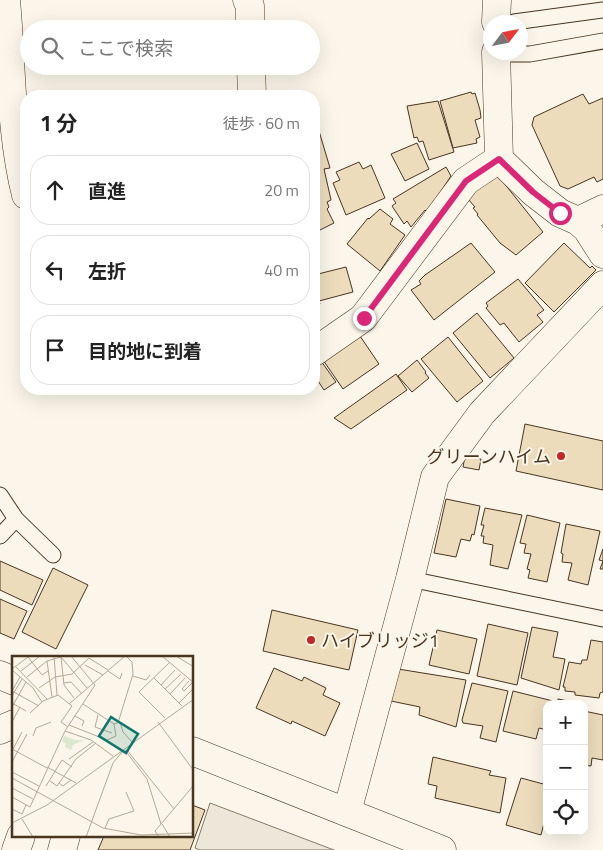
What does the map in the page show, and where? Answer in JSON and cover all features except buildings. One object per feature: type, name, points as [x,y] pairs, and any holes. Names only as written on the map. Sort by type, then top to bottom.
[{"type":"street","points":[[6,0],[15,131],[20,169]]},
{"type":"street","points":[[247,0],[250,6],[250,20]]},
{"type":"street","points":[[496,15],[497,0]]},
{"type":"street","points":[[496,60],[499,159],[533,192],[560,213],[578,221],[587,229],[603,254]]},
{"type":"street","points":[[251,75],[252,90]]},
{"type":"street","points":[[320,348],[364,318],[466,181],[499,159]]},
{"type":"street","points":[[578,221],[603,209]]},
{"type":"street","points":[[347,812],[410,579],[435,477],[482,413],[603,284]]},
{"type":"street","points":[[0,675],[12,679]]},
{"type":"street","points":[[0,730],[12,725]]},
{"type":"street","points":[[194,752],[442,850]]},
{"type":"street","points":[[16,850],[20,838]]},
{"type":"lane","points":[[528,20],[603,10]]},
{"type":"lane","points":[[528,54],[603,41]]},
{"type":"lane","points":[[0,496],[16,519],[53,555]]},
{"type":"lane","points":[[0,536],[16,519]]},
{"type":"lane","points":[[410,579],[603,619]]},
{"type":"shaded area","points":[[210,803],[334,850],[200,850],[195,848]]},
{"type":"place","name":"グリーンハイム","points":[[561,456]]},
{"type":"place","name":"ハイブリッジ1","points":[[311,640]]},
{"type":"route","points":[[364,318],[466,181],[484,167],[499,159],[533,192],[560,213]]}]
